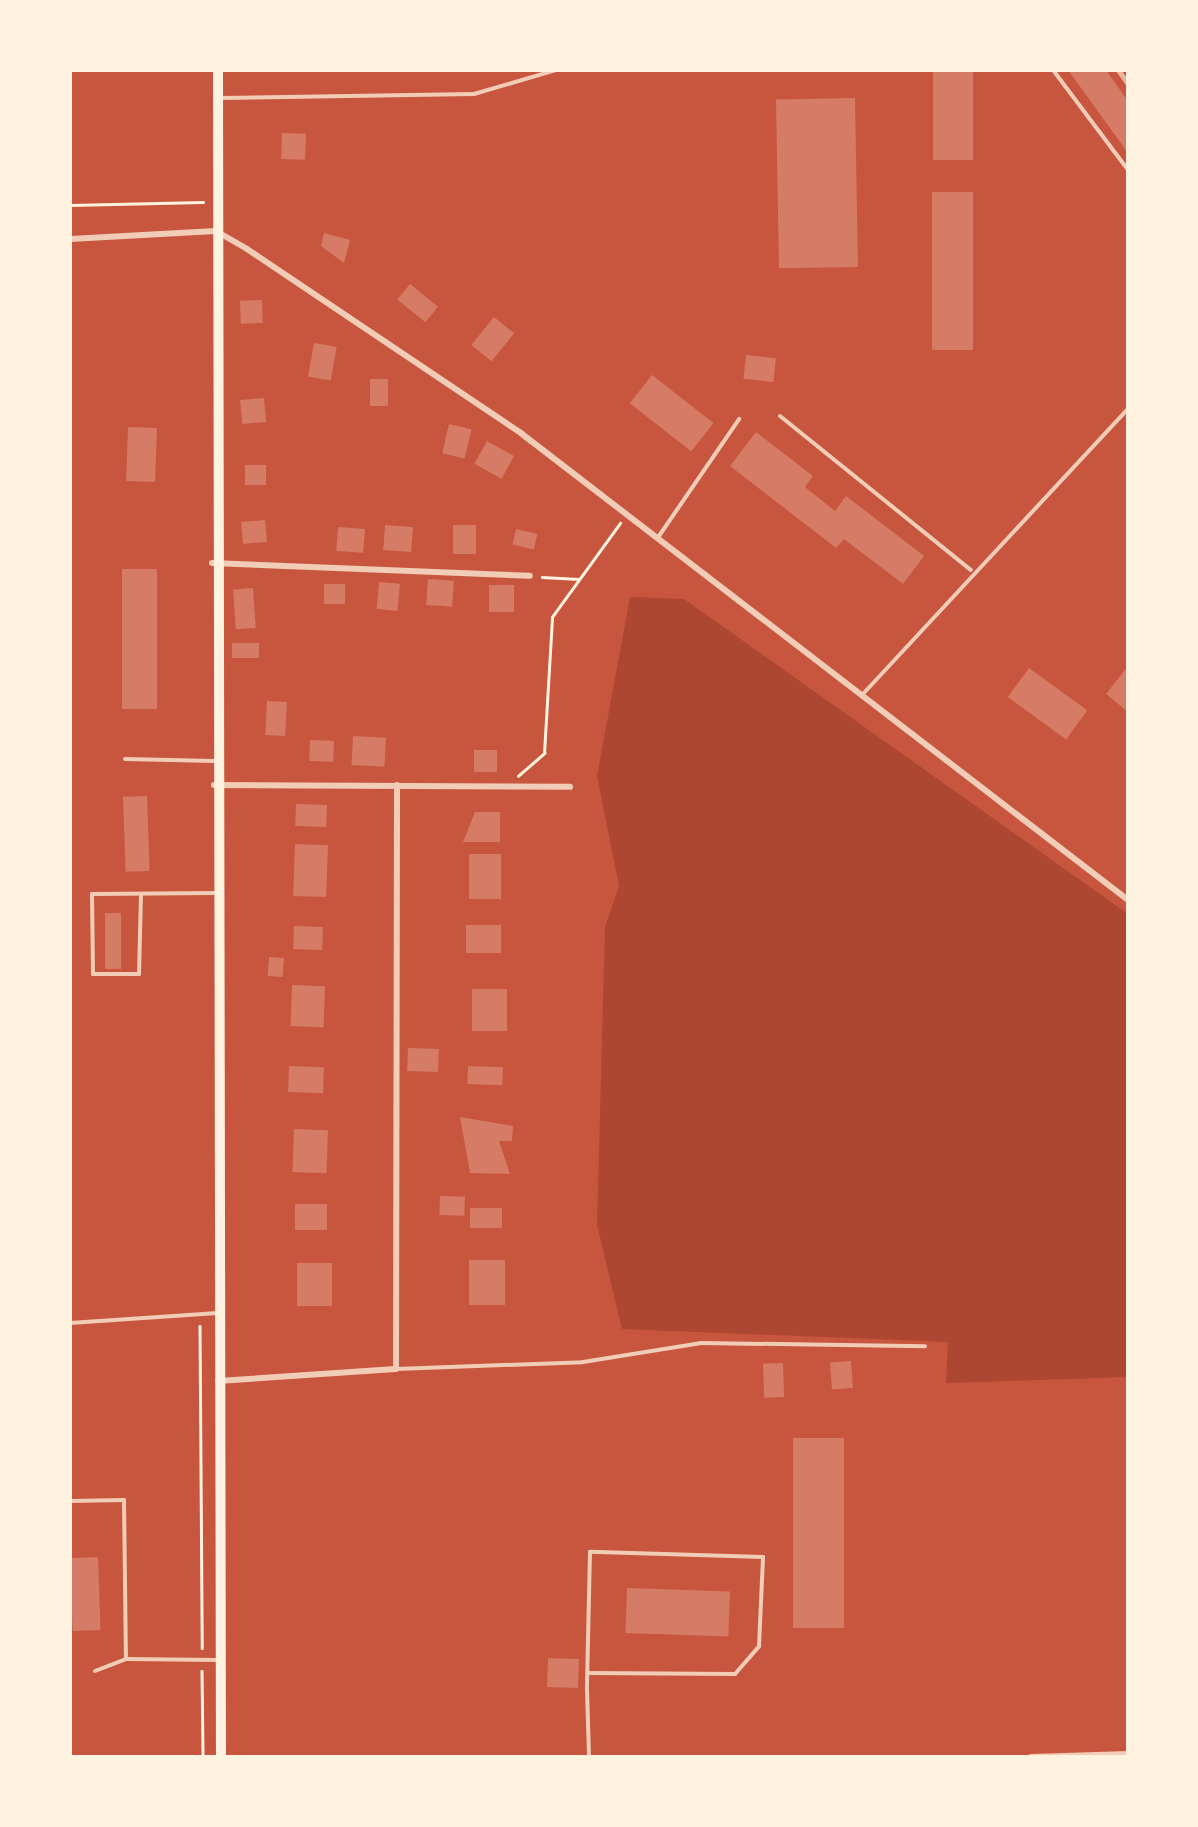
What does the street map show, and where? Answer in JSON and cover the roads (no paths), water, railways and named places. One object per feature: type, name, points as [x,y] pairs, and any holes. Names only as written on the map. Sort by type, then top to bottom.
[{"type":"main road","points":[[218,70],[212,563],[222,1757]]},
{"type":"street","points":[[70,239],[216,231],[402,347],[659,536],[1128,900]]},
{"type":"street","points":[[212,563],[530,576]]},
{"type":"street","points":[[218,1380],[396,1369],[397,785]]},
{"type":"street","points":[[214,786],[570,787]]},
{"type":"street","points":[[1031,1757],[1128,1754]]},
{"type":"lane","points":[[218,98],[474,94],[556,70]]},
{"type":"lane","points":[[1052,70],[1128,170]]},
{"type":"lane","points":[[862,695],[972,570],[1128,409]]},
{"type":"lane","points":[[780,416],[972,570]]},
{"type":"lane","points":[[659,536],[739,419]]},
{"type":"lane","points":[[125,759],[214,761]]},
{"type":"lane","points":[[142,894],[139,974],[93,974],[92,894],[215,892]]},
{"type":"lane","points":[[70,1322],[218,1313]]},
{"type":"lane","points":[[396,1369],[583,1362],[701,1343],[925,1346]]},
{"type":"lane","points":[[70,1501],[124,1500],[126,1659]]},
{"type":"lane","points":[[588,1673],[735,1674],[760,1646],[763,1557],[590,1552],[588,1673],[588,1757]]},
{"type":"lane","points":[[94,1672],[126,1659],[222,1660]]},
{"type":"railway","points":[[1118,70],[1128,84]]}]
